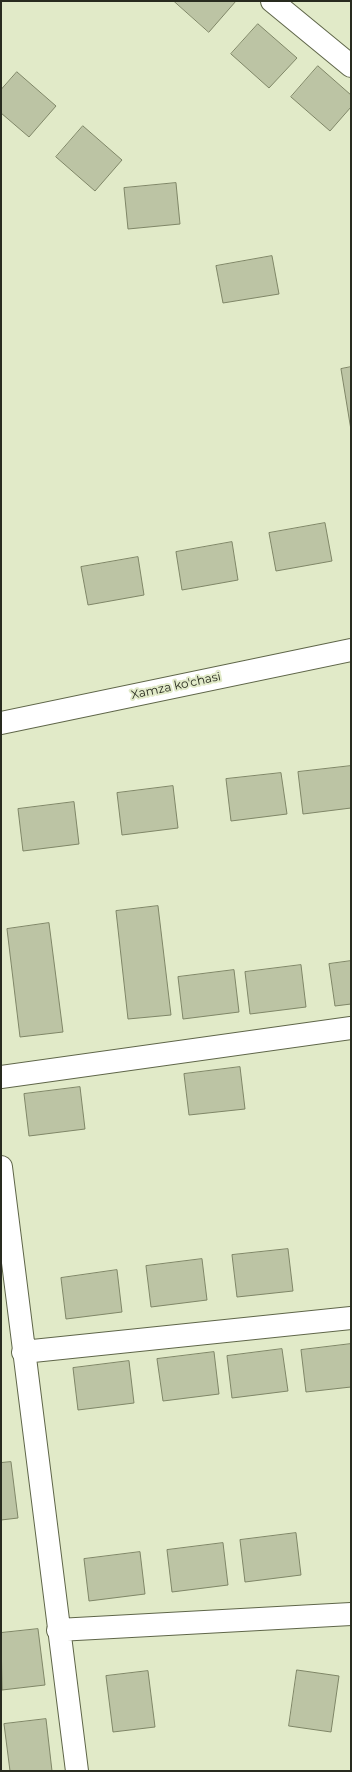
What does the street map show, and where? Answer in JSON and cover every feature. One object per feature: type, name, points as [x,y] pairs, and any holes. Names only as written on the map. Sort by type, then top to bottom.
[{"type":"street","points":[[272,1],[351,66]]},
{"type":"street","name":"Xamza ko'chasi","points":[[1,723],[351,650]]},
{"type":"street","points":[[1,1077],[351,1028]]},
{"type":"street","points":[[1,1167],[23,1352],[77,1771]]},
{"type":"street","points":[[23,1352],[351,1318]]},
{"type":"street","points":[[58,1630],[351,1614]]},
{"type":"building","points":[[174,1],[236,1],[209,32]]},
{"type":"building","points":[[258,24],[297,58],[269,88],[231,54]]},
{"type":"building","points":[[318,66],[351,95],[351,107],[330,131],[291,97]]},
{"type":"building","points":[[17,72],[56,106],[29,137],[1,113],[1,90]]},
{"type":"building","points":[[83,126],[122,160],[95,191],[56,157]]},
{"type":"building","points":[[176,183],[180,224],[128,229],[124,188]]},
{"type":"building","points":[[272,256],[279,294],[223,303],[216,266]]},
{"type":"building","points":[[351,367],[351,430],[341,369]]},
{"type":"building","points":[[325,523],[332,561],[276,571],[269,533]]},
{"type":"building","points":[[232,542],[238,580],[182,590],[176,552]]},
{"type":"building","points":[[138,557],[144,595],[88,605],[81,567]]},
{"type":"building","points":[[351,766],[351,808],[303,814],[298,772]]},
{"type":"building","points":[[281,773],[287,814],[231,821],[226,779]]},
{"type":"building","points":[[173,786],[178,828],[122,835],[117,793]]},
{"type":"building","points":[[74,802],[79,844],[23,851],[18,809]]},
{"type":"building","points":[[158,906],[171,1015],[128,1019],[116,911]]},
{"type":"building","points":[[49,923],[63,1032],[20,1037],[7,929]]},
{"type":"building","points":[[351,961],[351,1004],[335,1006],[329,964]]},
{"type":"building","points":[[301,965],[306,1007],[250,1014],[245,972]]},
{"type":"building","points":[[234,970],[239,1012],[183,1019],[178,977]]},
{"type":"building","points":[[240,1067],[245,1109],[189,1115],[184,1074]]},
{"type":"building","points":[[80,1087],[85,1129],[29,1136],[24,1094]]},
{"type":"building","points":[[288,1249],[293,1291],[237,1297],[232,1255]]},
{"type":"building","points":[[202,1259],[207,1300],[151,1307],[146,1266]]},
{"type":"building","points":[[117,1270],[122,1312],[66,1319],[61,1278]]},
{"type":"building","points":[[351,1344],[351,1387],[306,1392],[301,1350]]},
{"type":"building","points":[[282,1349],[288,1391],[232,1398],[227,1356]]},
{"type":"building","points":[[214,1352],[219,1394],[163,1401],[157,1359]]},
{"type":"building","points":[[129,1361],[134,1403],[78,1410],[73,1368]]},
{"type":"building","points":[[11,1462],[18,1518],[1,1520],[1,1463]]},
{"type":"building","points":[[296,1533],[301,1575],[245,1582],[240,1540]]},
{"type":"building","points":[[223,1543],[228,1585],[172,1592],[167,1550]]},
{"type":"building","points":[[140,1552],[145,1594],[89,1601],[84,1559]]},
{"type":"building","points":[[38,1629],[45,1685],[2,1690],[1,1633]]},
{"type":"building","points":[[297,1670],[339,1676],[331,1732],[289,1726]]},
{"type":"building","points":[[148,1671],[155,1727],[113,1732],[106,1676]]},
{"type":"building","points":[[46,1719],[52,1771],[10,1771],[4,1724]]}]
